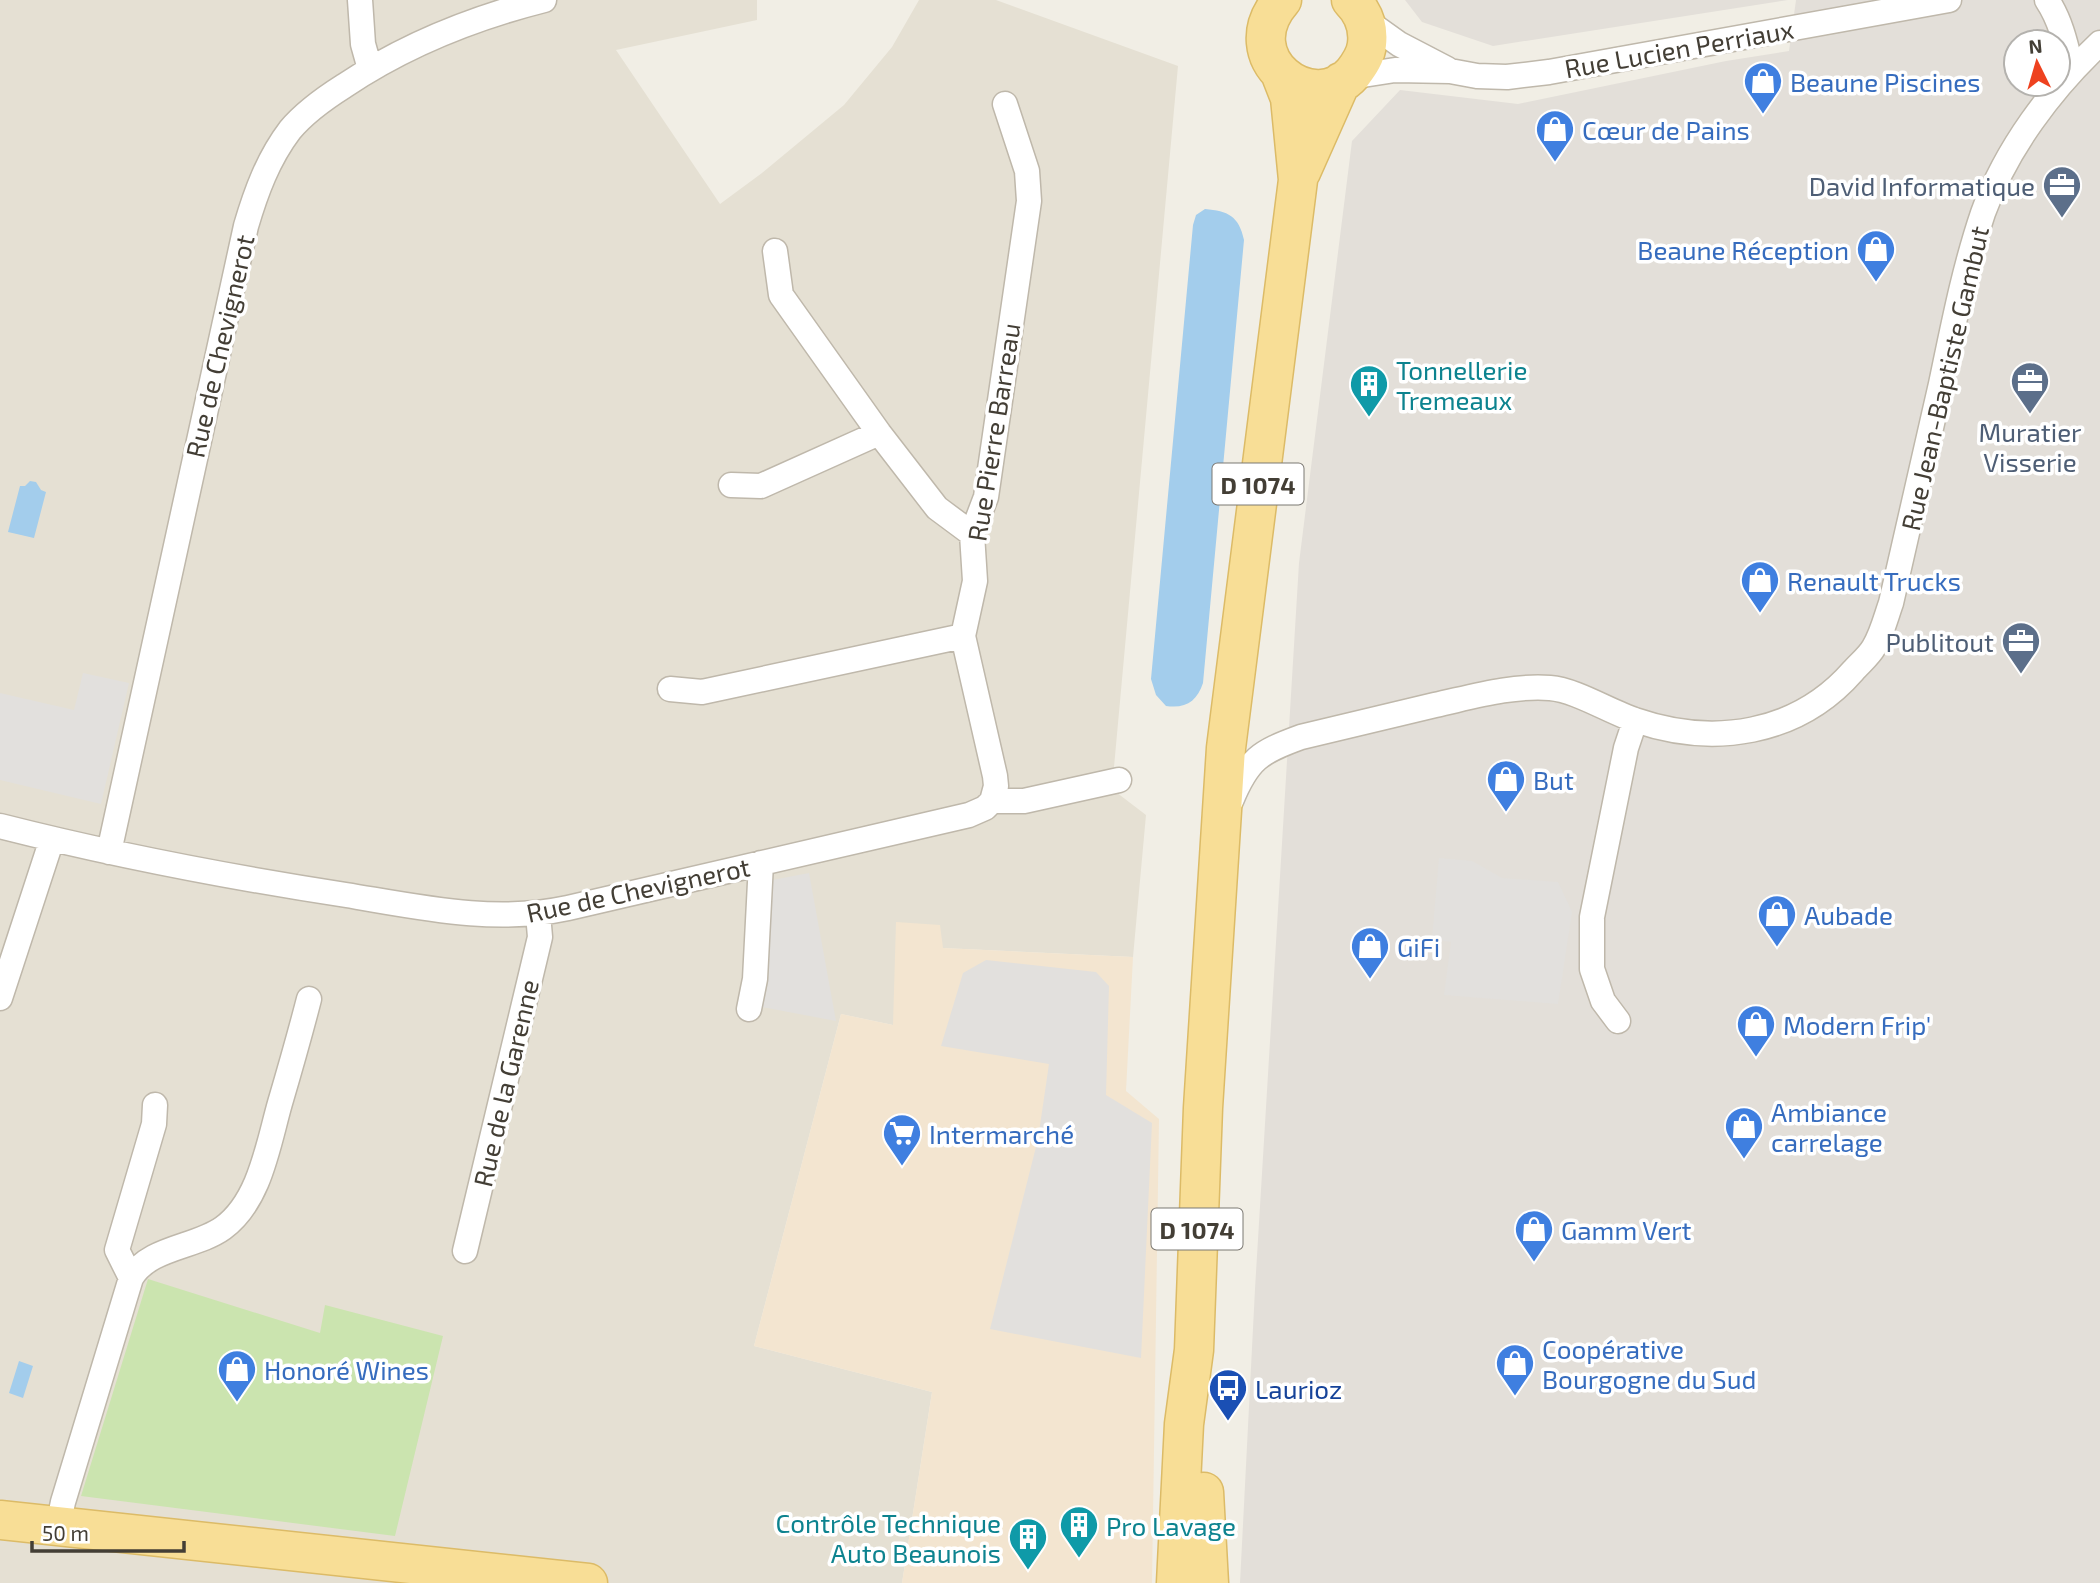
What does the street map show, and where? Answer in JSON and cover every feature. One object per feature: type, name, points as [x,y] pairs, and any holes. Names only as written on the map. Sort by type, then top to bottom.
[{"type":"main road","points":[[1282,0],[1268,22],[1265,35],[1267,50],[1281,75],[1294,84],[1310,88],[1326,88],[1346,79],[1360,64],[1366,50],[1368,34],[1358,10]]},
{"type":"main road","name":"D 1074","points":[[1176,1583],[1184,1424],[1194,1350],[1202,1122],[1220,830],[1237,651],[1298,180],[1292,110],[1281,75]]},
{"type":"main road","name":"D 1074","points":[[1298,180],[1331,100],[1346,79]]},
{"type":"main road","name":"D 1074","points":[[1194,1350],[1201,1423],[1209,1583]]},
{"type":"main road","points":[[0,1520],[588,1583]]},
{"type":"street","points":[[360,0],[363,44],[370,69]]},
{"type":"street","name":"Rue de Chevignerot","points":[[109,852],[246,226],[267,166],[291,129],[314,107],[370,69],[472,21],[544,0]]},
{"type":"street","name":"Rue Lucien Perriaux","points":[[1346,79],[1395,70],[1450,71],[1477,76],[1507,77],[1549,72],[1949,0]]},
{"type":"street","points":[[2047,0],[2061,28]]},
{"type":"street","name":"Rue Lucien Perriaux","points":[[1358,10],[1399,44],[1450,71]]},
{"type":"street","name":"Rue Jean-Baptiste Gambut","points":[[2072,70],[2100,43]]},
{"type":"street","name":"Rue Jean-Baptiste Gambut","points":[[1220,830],[1238,782],[1252,763],[1276,746],[1301,737],[1514,689],[1552,688],[1636,721],[1674,730],[1716,735],[1750,731],[1780,723],[1828,697],[1874,647],[1891,603],[1965,277],[1984,212],[2003,169],[2028,128],[2051,98]]},
{"type":"street","name":"Rue Pierre Barreau","points":[[992,801],[995,794],[995,776],[963,636],[975,581],[972,534],[986,497],[1029,201],[1027,171],[1004,104]]},
{"type":"street","points":[[775,251],[781,295],[879,433],[937,508],[972,534]]},
{"type":"street","points":[[731,485],[761,486],[879,433]]},
{"type":"street","points":[[670,689],[702,692],[963,636]]},
{"type":"street","points":[[1618,1021],[1603,1001],[1592,969],[1591,917],[1626,748],[1636,721]]},
{"type":"street","name":"Rue de Chevignerot","points":[[0,826],[109,852],[311,890],[494,915],[538,914],[969,815],[985,808],[992,801],[1024,801],[1119,780]]},
{"type":"street","points":[[0,998],[52,839]]},
{"type":"street","points":[[749,1009],[755,979],[761,863]]},
{"type":"street","name":"Rue de la Garenne","points":[[465,1251],[540,937],[538,914]]},
{"type":"street","points":[[58,1526],[131,1278],[136,1270],[150,1259],[205,1239],[224,1228],[247,1202],[262,1164],[309,999]]},
{"type":"street","points":[[131,1278],[117,1250],[154,1124],[155,1105]]},
{"type":"shaded area","points":[[0,0],[757,0],[757,20],[616,50],[720,204],[844,105],[892,47],[919,0],[996,0],[1178,66],[1112,789],[1146,815],[1133,957],[942,948],[893,1025],[841,1014],[754,1346],[932,1392],[902,1583],[0,1583]]},
{"type":"shaded area","points":[[1405,0],[1788,0],[1493,46],[1422,22]]},
{"type":"shaded area","points":[[1796,0],[2100,0],[2100,1583],[1240,1583],[1299,563],[1352,141],[1400,90],[1518,104],[1726,61],[1789,51]]},
{"type":"shaded area","points":[[83,673],[129,683],[101,804],[0,780],[0,693],[74,710]]},
{"type":"shaded area","points":[[1439,858],[1472,861],[1502,878],[1558,882],[1572,912],[1558,1004],[1444,995],[1451,942],[1432,939]]},
{"type":"shaded area","points":[[809,873],[836,1021],[762,1007],[767,881]]},
{"type":"shaded area","points":[[896,922],[940,925],[943,948],[1133,957],[1126,1091],[1159,1119],[1152,1583],[902,1583],[932,1392],[754,1346],[841,1014],[893,1025]]},
{"type":"shaded area","points":[[986,960],[1096,972],[1109,986],[1106,1095],[1152,1123],[1141,1358],[990,1329],[1038,1139],[1049,1064],[941,1046],[963,973]]},
{"type":"green space","points":[[148,1279],[320,1333],[325,1305],[443,1336],[395,1536],[81,1496]]},
{"type":"water","points":[[1205,209],[1231,216],[1239,225],[1244,240],[1203,683],[1194,699],[1185,705],[1173,707],[1166,706],[1156,695],[1151,679],[1193,225],[1196,215]]},
{"type":"water","points":[[30,481],[36,482],[41,490],[46,492],[34,538],[8,532],[20,486],[25,486]]},
{"type":"water","points":[[19,1361],[33,1366],[23,1398],[9,1393]]},
{"type":"place","name":"Beaune Piscines","points":[[1763,115]]},
{"type":"place","name":"Cœur de Pains","points":[[1555,163]]},
{"type":"place","name":"David Informatique","points":[[2062,219]]},
{"type":"place","name":"Beaune Réception","points":[[1876,283]]},
{"type":"place","name":"Muratier Visserie","points":[[2030,415]]},
{"type":"place","name":"Tonnellerie Tremeaux","points":[[1369,418]]},
{"type":"place","name":"Renault Trucks","points":[[1760,614]]},
{"type":"place","name":"Publitout","points":[[2021,675]]},
{"type":"place","name":"But","points":[[1506,813]]},
{"type":"place","name":"Aubade","points":[[1777,948]]},
{"type":"place","name":"GiFi","points":[[1370,980]]},
{"type":"place","name":"Modern Frip'","points":[[1756,1058]]},
{"type":"place","name":"Ambiance carrelage","points":[[1744,1160]]},
{"type":"place","name":"Intermarché","points":[[902,1167]]},
{"type":"place","name":"Gamm Vert","points":[[1534,1263]]},
{"type":"place","name":"Coopérative Bourgogne du Sud","points":[[1515,1397]]},
{"type":"place","name":"Honoré Wines","points":[[237,1403]]},
{"type":"place","name":"Laurioz","points":[[1228,1422]]},
{"type":"place","name":"Pro Lavage","points":[[1079,1559]]},
{"type":"place","name":"Contrôle Technique Auto Beaunois","points":[[1028,1571]]}]
